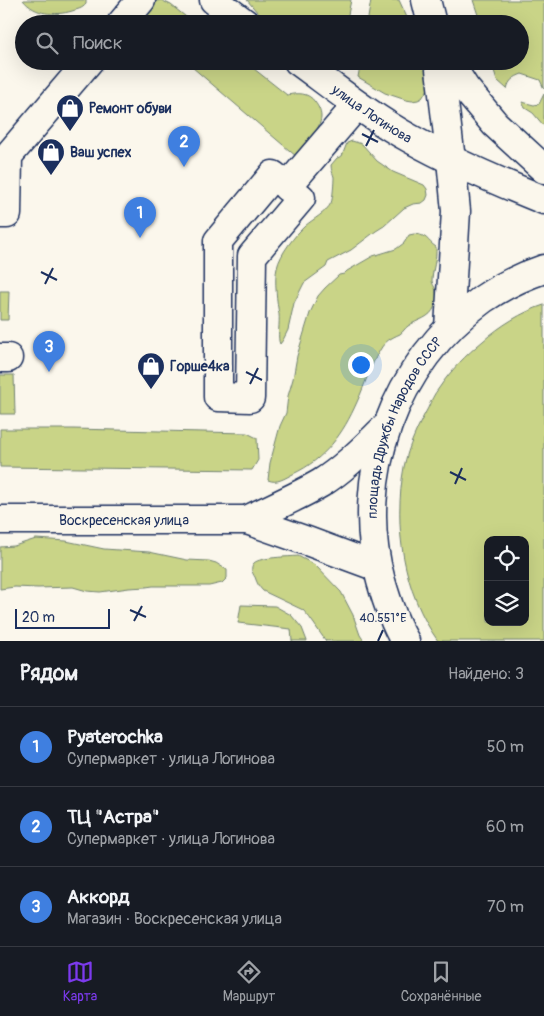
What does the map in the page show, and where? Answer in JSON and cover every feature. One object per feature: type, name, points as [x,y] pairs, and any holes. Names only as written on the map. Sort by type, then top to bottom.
[{"type":"main road","points":[[129,15],[142,0]]},
{"type":"main road","points":[[214,0],[234,15]]},
{"type":"main road","points":[[426,0],[430,15]]},
{"type":"main road","points":[[0,214],[7,214],[8,156],[81,70]]},
{"type":"main road","name":"улица Логинова","points":[[310,70],[357,105],[410,138],[451,160],[544,200]]},
{"type":"main road","points":[[440,70],[456,211],[449,328]]},
{"type":"main road","points":[[454,70],[465,88],[495,124],[544,169]]},
{"type":"main road","points":[[287,187],[357,105]]},
{"type":"main road","points":[[273,175],[287,187],[301,198],[252,256],[250,398],[218,397],[218,241],[273,175]]},
{"type":"main road","name":"площадь Дружбы Народов СССР","points":[[406,641],[387,602],[377,568],[373,539],[372,501],[374,482],[379,453],[387,426],[402,390],[424,357],[449,328],[483,299],[522,277],[544,269]]},
{"type":"main road","name":"Воскресенская улица","points":[[247,520],[320,483],[356,456],[387,426]]},
{"type":"main road","name":"Воскресенская улица","points":[[0,520],[247,520],[377,568]]},
{"type":"green space","points":[[23,0],[86,0],[86,4],[72,11],[52,14],[33,9]]},
{"type":"green space","points":[[161,0],[184,15],[142,15],[154,3]]},
{"type":"green space","points":[[247,0],[351,0],[348,15],[261,15]]},
{"type":"green space","points":[[371,0],[399,0],[406,15],[368,15]]},
{"type":"green space","points":[[473,0],[544,0],[544,89],[540,80],[522,74],[512,79],[507,89],[497,80],[494,70],[529,70],[529,15],[478,15]]},
{"type":"green space","points":[[196,70],[255,70],[287,95],[302,94],[309,96],[317,105],[321,117],[312,138],[297,157]]},
{"type":"green space","points":[[359,70],[426,70],[428,89],[422,98],[418,100],[406,100],[385,93],[358,77]]},
{"type":"green space","points":[[544,94],[544,126],[533,113],[525,108],[522,102],[534,105],[539,104]]},
{"type":"green space","points":[[352,141],[362,144],[377,161],[393,172],[424,185],[428,195],[422,203],[404,208],[384,226],[351,250],[328,262],[326,267],[304,283],[294,303],[288,330],[280,344],[276,284],[276,273],[279,263],[288,245],[297,234],[326,210],[331,203],[334,177],[331,165],[337,158],[342,156],[347,143]]},
{"type":"green space","points":[[414,234],[425,237],[436,247],[432,281],[436,290],[436,299],[433,310],[427,316],[388,340],[382,347],[373,362],[346,425],[324,453],[315,461],[284,479],[278,481],[268,480],[270,463],[280,426],[286,413],[297,356],[310,313],[318,296],[339,275],[344,274],[373,256],[396,249],[404,243],[409,235]]},
{"type":"green space","points":[[0,291],[9,291],[8,320],[0,320]]},
{"type":"green space","points":[[544,305],[544,641],[438,641],[416,601],[404,558],[400,512],[401,489],[406,459],[414,437],[433,398],[444,381],[471,352],[497,330],[520,316]]},
{"type":"green space","points":[[0,375],[14,375],[15,414],[0,414]]},
{"type":"green space","points":[[0,429],[247,433],[257,438],[258,460],[252,470],[0,467]]},
{"type":"green space","points":[[36,539],[66,541],[104,549],[149,552],[187,560],[209,561],[227,570],[227,578],[222,583],[209,586],[153,586],[100,592],[73,587],[15,587],[0,589],[0,547],[14,546]]},
{"type":"green space","points":[[298,556],[315,565],[341,592],[364,641],[326,641],[303,610],[260,588],[252,572],[254,563],[268,558]]},
{"type":"green space","points":[[241,605],[275,606],[291,615],[302,628],[307,641],[292,641],[291,629],[238,623]]},
{"type":"place","name":"Ремонт обуви","points":[[70,132]]},
{"type":"place","name":"ТЦ \"Астра\"","points":[[184,167]]},
{"type":"place","name":"Ваш успех","points":[[51,176]]},
{"type":"place","name":"Pyaterochka","points":[[140,238]]},
{"type":"place","name":"Аккорд","points":[[49,372]]},
{"type":"place","name":"Горше4ка","points":[[151,390]]}]
